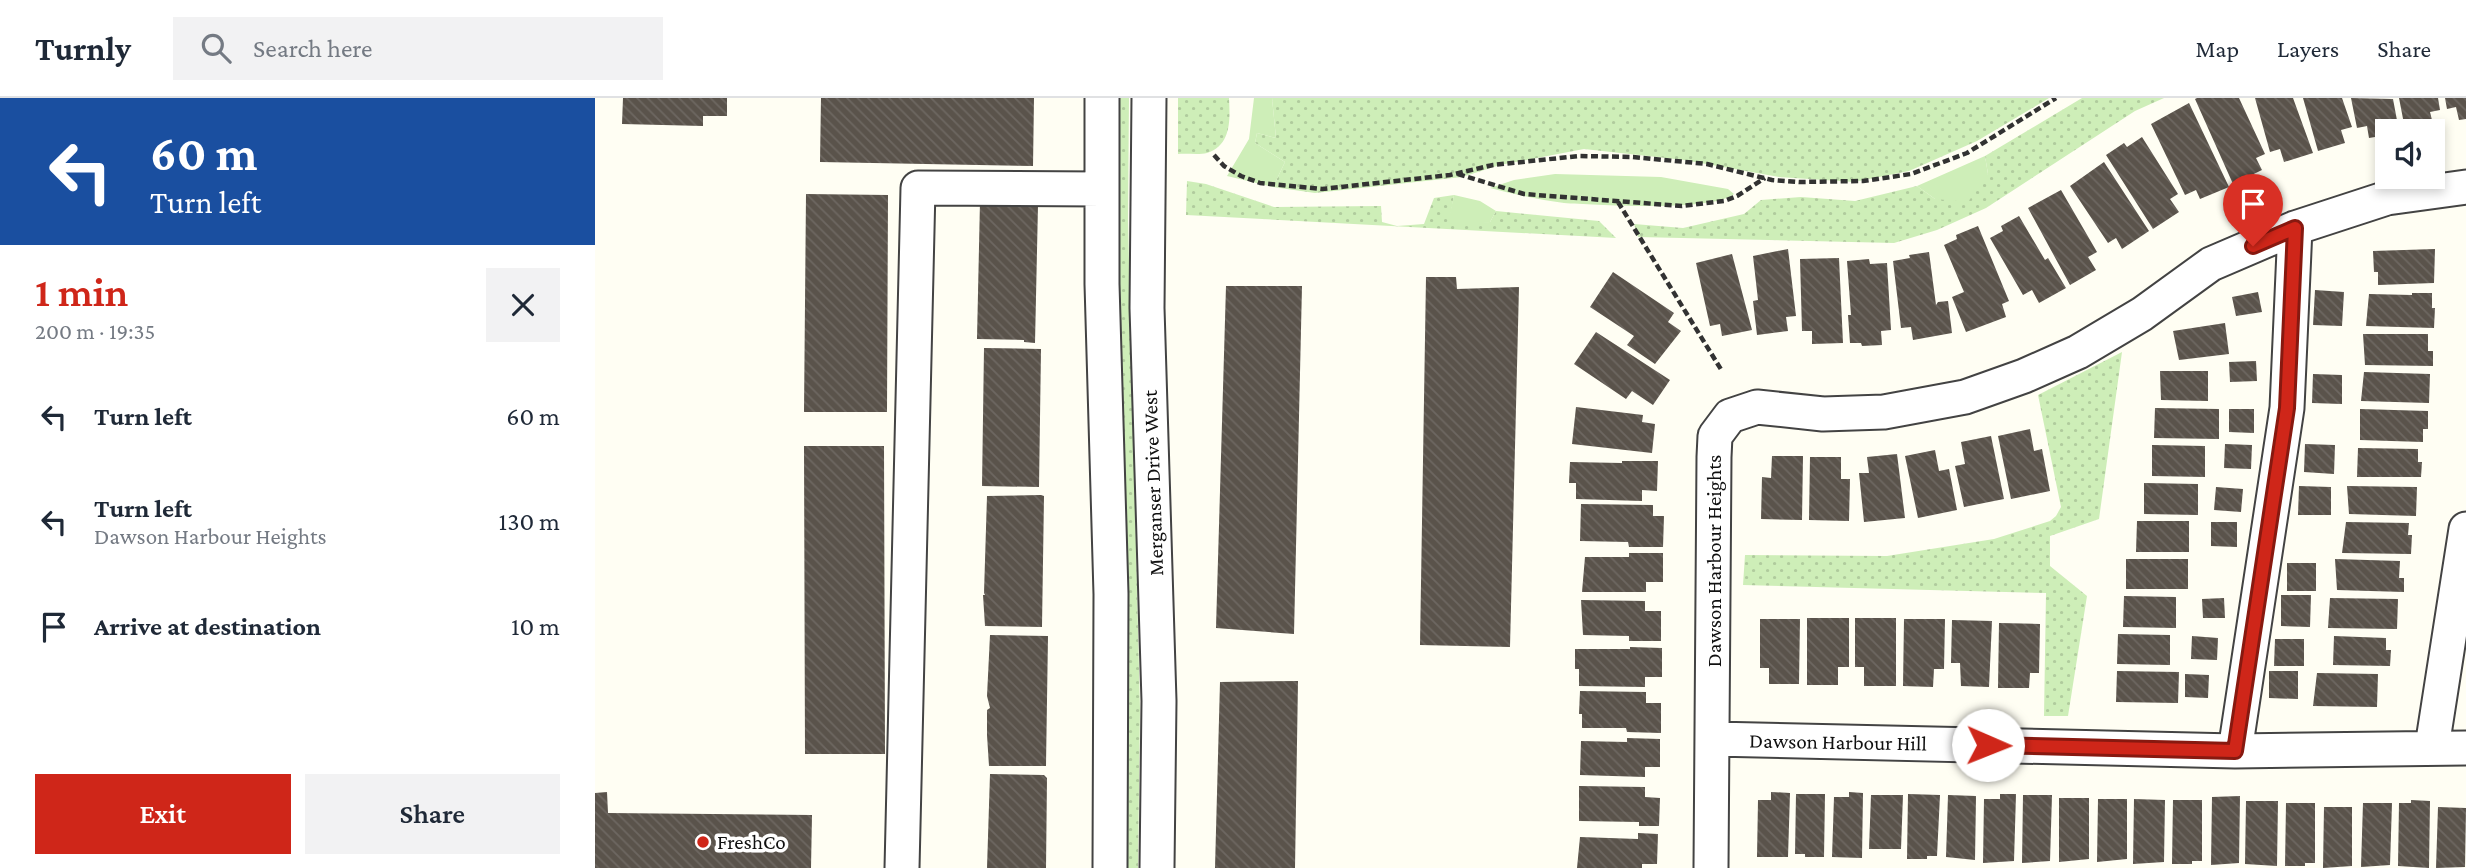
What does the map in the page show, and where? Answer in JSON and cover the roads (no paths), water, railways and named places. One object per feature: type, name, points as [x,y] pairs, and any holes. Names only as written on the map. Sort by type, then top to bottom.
[{"type":"street","points":[[1102,98],[1111,607],[1110,868]]},
{"type":"street","name":"Merganser Drive West","points":[[1149,98],[1147,308],[1159,701],[1157,868]]},
{"type":"street","name":"Dawson Harbour Heights","points":[[1711,868],[1714,457],[1715,436],[1730,416],[1757,407],[1823,414],[1884,412],[1965,397],[2024,376],[2078,352],[2141,314],[2211,264],[2295,228],[2387,198],[2466,187]]},
{"type":"street","points":[[902,868],[918,188],[1102,189]]},
{"type":"street","points":[[2235,751],[2287,408],[2295,228]]},
{"type":"street","points":[[2432,747],[2466,528]]},
{"type":"street","name":"Dawson Harbour Hill","points":[[1713,739],[2235,751],[2466,747]]},
{"type":"place","name":"FreshCo","points":[[703,842]]}]
